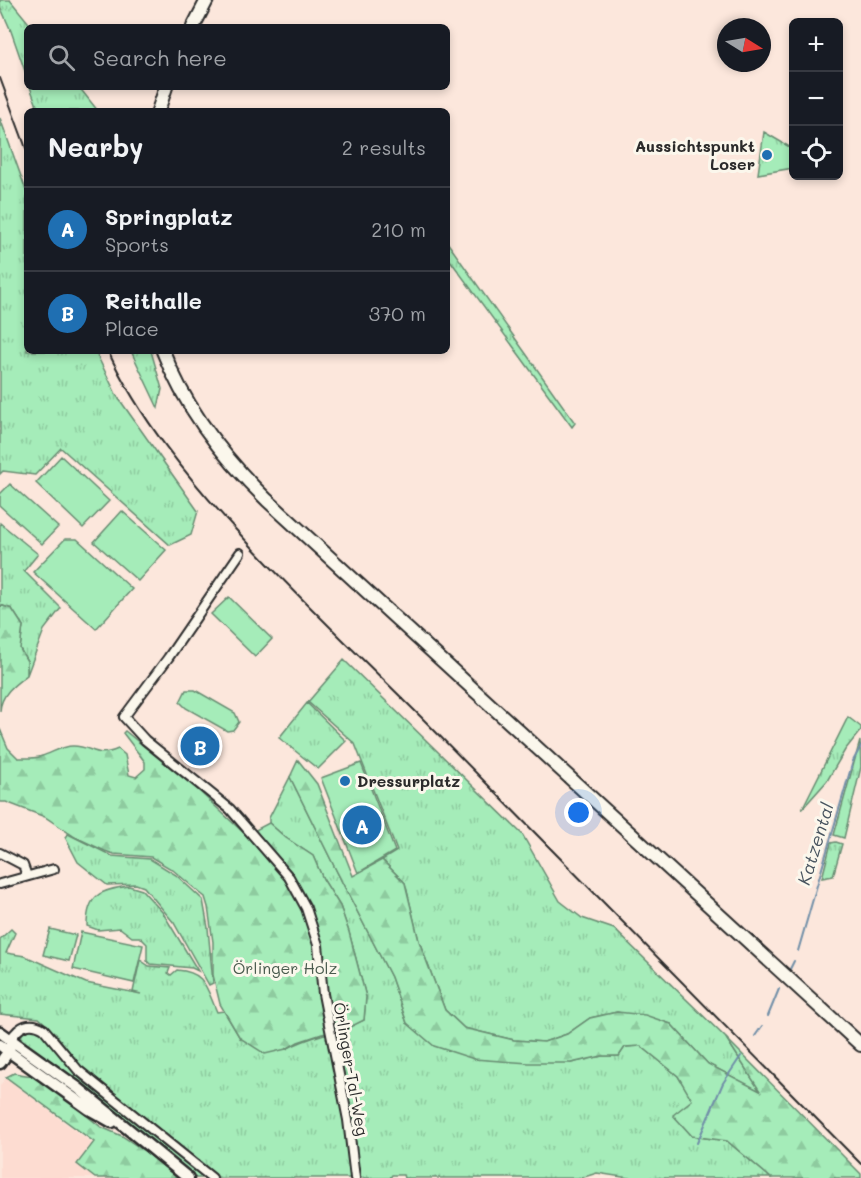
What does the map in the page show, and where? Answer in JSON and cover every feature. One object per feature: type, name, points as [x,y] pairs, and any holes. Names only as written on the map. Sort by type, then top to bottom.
[{"type":"main road","points":[[195,24],[207,0]]},
{"type":"main road","points":[[159,108],[165,90]]},
{"type":"main road","points":[[164,354],[172,373],[206,429],[244,477],[283,516],[861,1045]]},
{"type":"main road","points":[[0,1032],[78,1088],[188,1178]]},
{"type":"main road","points":[[11,1039],[2,1047],[0,1064],[12,1059],[22,1061]]},
{"type":"main road","points":[[2,1047],[89,1108],[126,1129]]},
{"type":"street","name":"Örlinger-Tal-Weg","points":[[240,553],[168,658],[124,717],[145,740],[230,809],[289,877],[306,908],[320,954],[323,994],[348,1120],[354,1178]]},
{"type":"street","points":[[0,853],[22,865],[27,876]]},
{"type":"street","points":[[0,884],[54,869]]},
{"type":"street","points":[[11,1039],[16,1030],[28,1024],[37,1024],[44,1029],[78,1070],[212,1178]]},
{"type":"shaded area","points":[[6,1078],[92,1143],[76,1164],[93,1178],[0,1178],[0,1085]]},
{"type":"green space","points":[[0,0],[10,0],[30,24],[24,24],[24,68],[11,31],[0,6]]},
{"type":"green space","points":[[31,90],[81,90],[96,108],[38,108]]},
{"type":"green space","points":[[0,118],[24,185],[24,354],[96,354],[117,396],[198,511],[191,535],[170,545],[61,448],[35,475],[3,471],[0,474]]},
{"type":"green space","points":[[764,132],[789,147],[789,169],[758,174]]},
{"type":"green space","points":[[450,246],[575,423],[572,427],[450,260]]},
{"type":"green space","points":[[132,354],[152,354],[162,389],[158,408]]},
{"type":"green space","points":[[61,456],[109,501],[83,528],[36,483]]},
{"type":"green space","points":[[10,484],[58,527],[42,544],[0,506],[0,494]]},
{"type":"green space","points":[[122,511],[166,550],[138,581],[94,542]]},
{"type":"green space","points":[[0,523],[38,554],[24,571],[61,608],[44,630],[27,675],[27,661],[20,649],[23,626],[12,609],[0,605]]},
{"type":"green space","points":[[65,539],[77,539],[132,589],[96,629],[33,572]]},
{"type":"green space","points":[[229,597],[272,639],[255,657],[211,614]]},
{"type":"green space","points":[[0,605],[12,609],[23,626],[20,649],[27,661],[27,675],[13,686],[3,699],[0,711]]},
{"type":"green space","points":[[344,660],[522,834],[560,901],[582,918],[614,929],[726,1038],[761,1092],[708,1064],[671,1024],[617,1012],[590,1018],[567,1034],[544,1042],[514,1040],[464,1028],[445,1010],[419,941],[405,883],[382,860],[397,851],[355,744],[308,702]]},
{"type":"green space","points":[[186,690],[195,690],[235,713],[239,722],[233,730],[227,731],[186,708],[180,702]]},
{"type":"green space","points":[[307,703],[346,741],[318,769],[279,738]]},
{"type":"green space","points":[[848,717],[861,727],[861,730],[845,750],[827,781],[802,809]]},
{"type":"green space","name":"Örlinger Holz","points":[[0,729],[8,748],[18,758],[39,757],[69,746],[104,753],[118,749],[125,755],[129,775],[136,777],[145,769],[145,762],[123,733],[125,731],[199,791],[246,835],[269,823],[286,838],[313,856],[323,879],[340,906],[349,932],[366,997],[364,1020],[344,1030],[322,1034],[298,1042],[286,1049],[265,1054],[240,1038],[220,1004],[213,975],[213,942],[205,897],[173,870],[151,857],[114,854],[105,851],[75,837],[45,817],[6,802],[0,802]]},
{"type":"green space","points":[[860,741],[861,767],[844,838],[834,835]]},
{"type":"green space","points":[[298,760],[317,784],[353,876],[382,860],[405,883],[419,941],[445,1010],[464,1028],[514,1040],[544,1042],[567,1034],[590,1018],[617,1012],[645,1015],[671,1024],[708,1064],[760,1091],[726,1038],[861,1174],[861,1178],[771,1178],[727,1141],[692,1136],[673,1115],[692,1100],[678,1076],[641,1046],[625,1047],[619,1056],[602,1056],[571,1063],[529,1063],[474,1059],[434,1046],[407,1023],[391,977],[290,777]]},
{"type":"green space","points":[[361,763],[395,851],[358,873],[321,778]]},
{"type":"green space","points":[[290,777],[391,977],[407,1023],[571,1063],[602,1056],[619,1056],[625,1047],[641,1046],[678,1076],[693,1100],[674,1115],[692,1136],[727,1141],[771,1178],[629,1178],[597,1173],[581,1178],[404,1178],[403,1175],[392,1175],[390,1178],[219,1178],[207,1171],[81,1067],[56,1034],[39,1018],[0,1014],[0,939],[11,929],[15,933],[6,953],[25,956],[86,983],[141,994],[133,992],[140,960],[149,966],[170,968],[168,973],[171,975],[177,970],[194,974],[204,983],[217,1012],[224,1011],[240,1038],[286,1049],[305,1040],[364,1020],[366,997],[340,906],[323,879],[313,856],[286,838],[269,823],[269,818]]},
{"type":"green space","points":[[68,834],[112,856],[150,859],[176,875],[203,900],[213,983],[209,985],[174,923],[144,887],[136,884],[107,885],[78,862],[65,837]]},
{"type":"green space","points":[[831,843],[842,844],[833,876],[822,878]]},
{"type":"green space","points":[[129,886],[142,890],[163,913],[198,971],[192,968],[150,964],[147,961],[147,944],[140,937],[132,937],[120,928],[98,930],[87,926],[93,900],[103,892]]},
{"type":"green space","points":[[50,929],[76,935],[69,961],[43,955]]},
{"type":"green space","points":[[81,932],[143,945],[134,983],[73,969]]},
{"type":"green space","points":[[32,1027],[43,1032],[75,1070],[208,1178],[196,1178],[21,1043],[22,1032]]},
{"type":"green space","points":[[14,1073],[32,1076],[57,1092],[101,1127],[122,1136],[178,1178],[95,1178],[77,1164],[94,1142],[6,1077]]},
{"type":"waterway","name":"Katzental","points":[[798,951],[853,761],[861,746]]},
{"type":"waterway","name":"Katzental","points":[[790,969],[794,961]]},
{"type":"waterway","name":"Katzental","points":[[768,1016],[779,989]]},
{"type":"waterway","name":"Katzental","points":[[755,1036],[762,1026]]},
{"type":"waterway","name":"Katzental","points":[[697,1143],[723,1083],[741,1056]]},
{"type":"railway","points":[[0,78],[24,143]]},
{"type":"railway","points":[[109,354],[134,400],[183,469],[261,557],[481,777],[861,1164]]},
{"type":"place","name":"Aussichtspunkt Loser","points":[[767,155]]},
{"type":"place","name":"Reithalle","points":[[200,746]]},
{"type":"place","name":"Dressurplatz","points":[[345,781]]},
{"type":"place","name":"Springplatz","points":[[362,825]]}]
